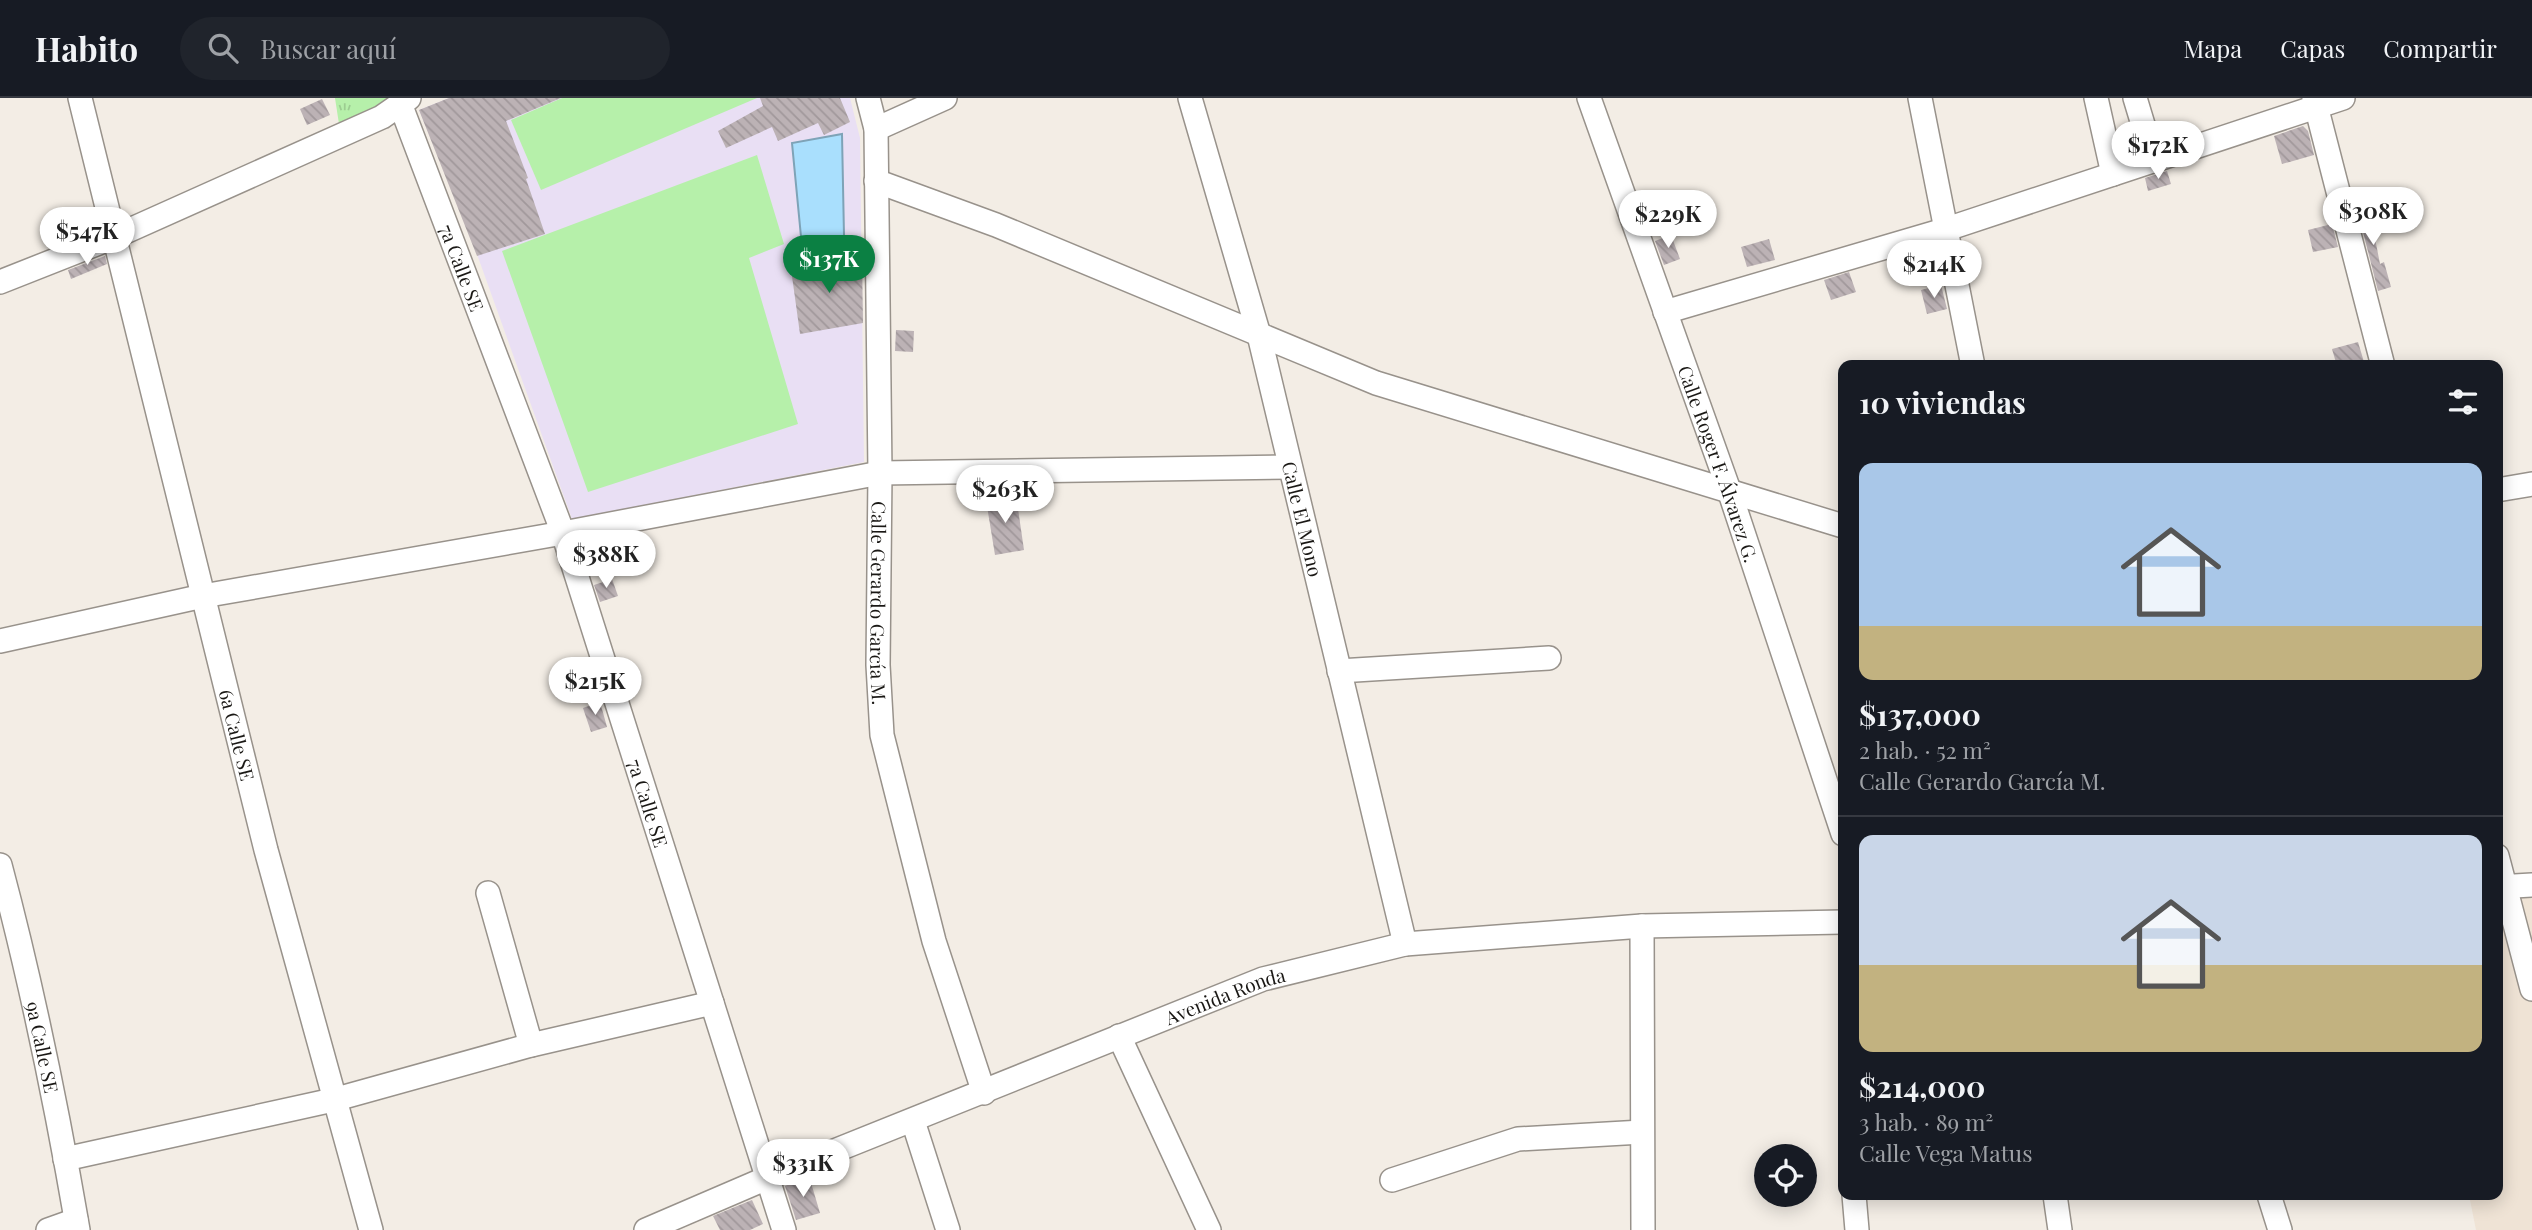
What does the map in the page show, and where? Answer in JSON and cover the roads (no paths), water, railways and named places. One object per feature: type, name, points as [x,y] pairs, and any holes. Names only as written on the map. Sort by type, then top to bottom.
[{"type":"street","name":"6a Calle SE","points":[[80,98],[266,850],[371,1230]]},
{"type":"street","name":"Calle Gerardo García M.","points":[[868,98],[876,129],[880,473],[878,665],[882,735],[934,941],[984,1093]]},
{"type":"street","points":[[876,129],[945,98]]},
{"type":"street","name":"Calle El Mono","points":[[1189,98],[1259,335],[1405,944]]},
{"type":"street","name":"Calle Roger F. Álvarez G.","points":[[1590,98],[1729,490],[1838,819]]},
{"type":"street","points":[[1920,98],[1972,360]]},
{"type":"street","points":[[2096,98],[2113,174]]},
{"type":"street","points":[[2135,98],[2154,161]]},
{"type":"street","points":[[1665,312],[1944,230],[2154,161],[2315,103],[2343,98]]},
{"type":"street","points":[[0,282],[114,237],[382,117],[405,102]]},
{"type":"street","name":"7a Calle SE","points":[[405,102],[564,533],[783,1230]]},
{"type":"street","points":[[2315,103],[2381,360]]},
{"type":"street","points":[[876,181],[996,225],[1376,383],[1838,524]]},
{"type":"street","points":[[0,640],[203,596],[564,533],[880,473],[1290,467]]},
{"type":"street","points":[[2503,489],[2532,484]]},
{"type":"street","points":[[1339,671],[1549,657]]},
{"type":"street","name":"9a Calle SE","points":[[0,865],[8,934],[65,1159],[77,1225]]},
{"type":"street","points":[[2503,887],[2532,886]]},
{"type":"street","points":[[488,893],[531,1045]]},
{"type":"street","points":[[2503,894],[2532,989]]},
{"type":"street","name":"Avenida Ronda","points":[[646,1230],[767,1178],[1263,979],[1405,944],[1642,926],[1838,922]]},
{"type":"street","points":[[1642,926],[1643,1230]]},
{"type":"street","points":[[65,1159],[333,1100],[531,1045],[712,1003]]},
{"type":"street","points":[[1119,1035],[1209,1230]]},
{"type":"street","points":[[913,1121],[948,1230]]},
{"type":"street","points":[[1392,1180],[1518,1139],[1642,1132]]},
{"type":"street","points":[[1854,1200],[1857,1230]]},
{"type":"street","points":[[2056,1200],[2060,1230]]},
{"type":"street","points":[[2271,1200],[2280,1230]]},
{"type":"street","points":[[48,1230],[77,1225]]},
{"type":"water","points":[[842,134],[844,236],[802,247],[792,143]]}]
